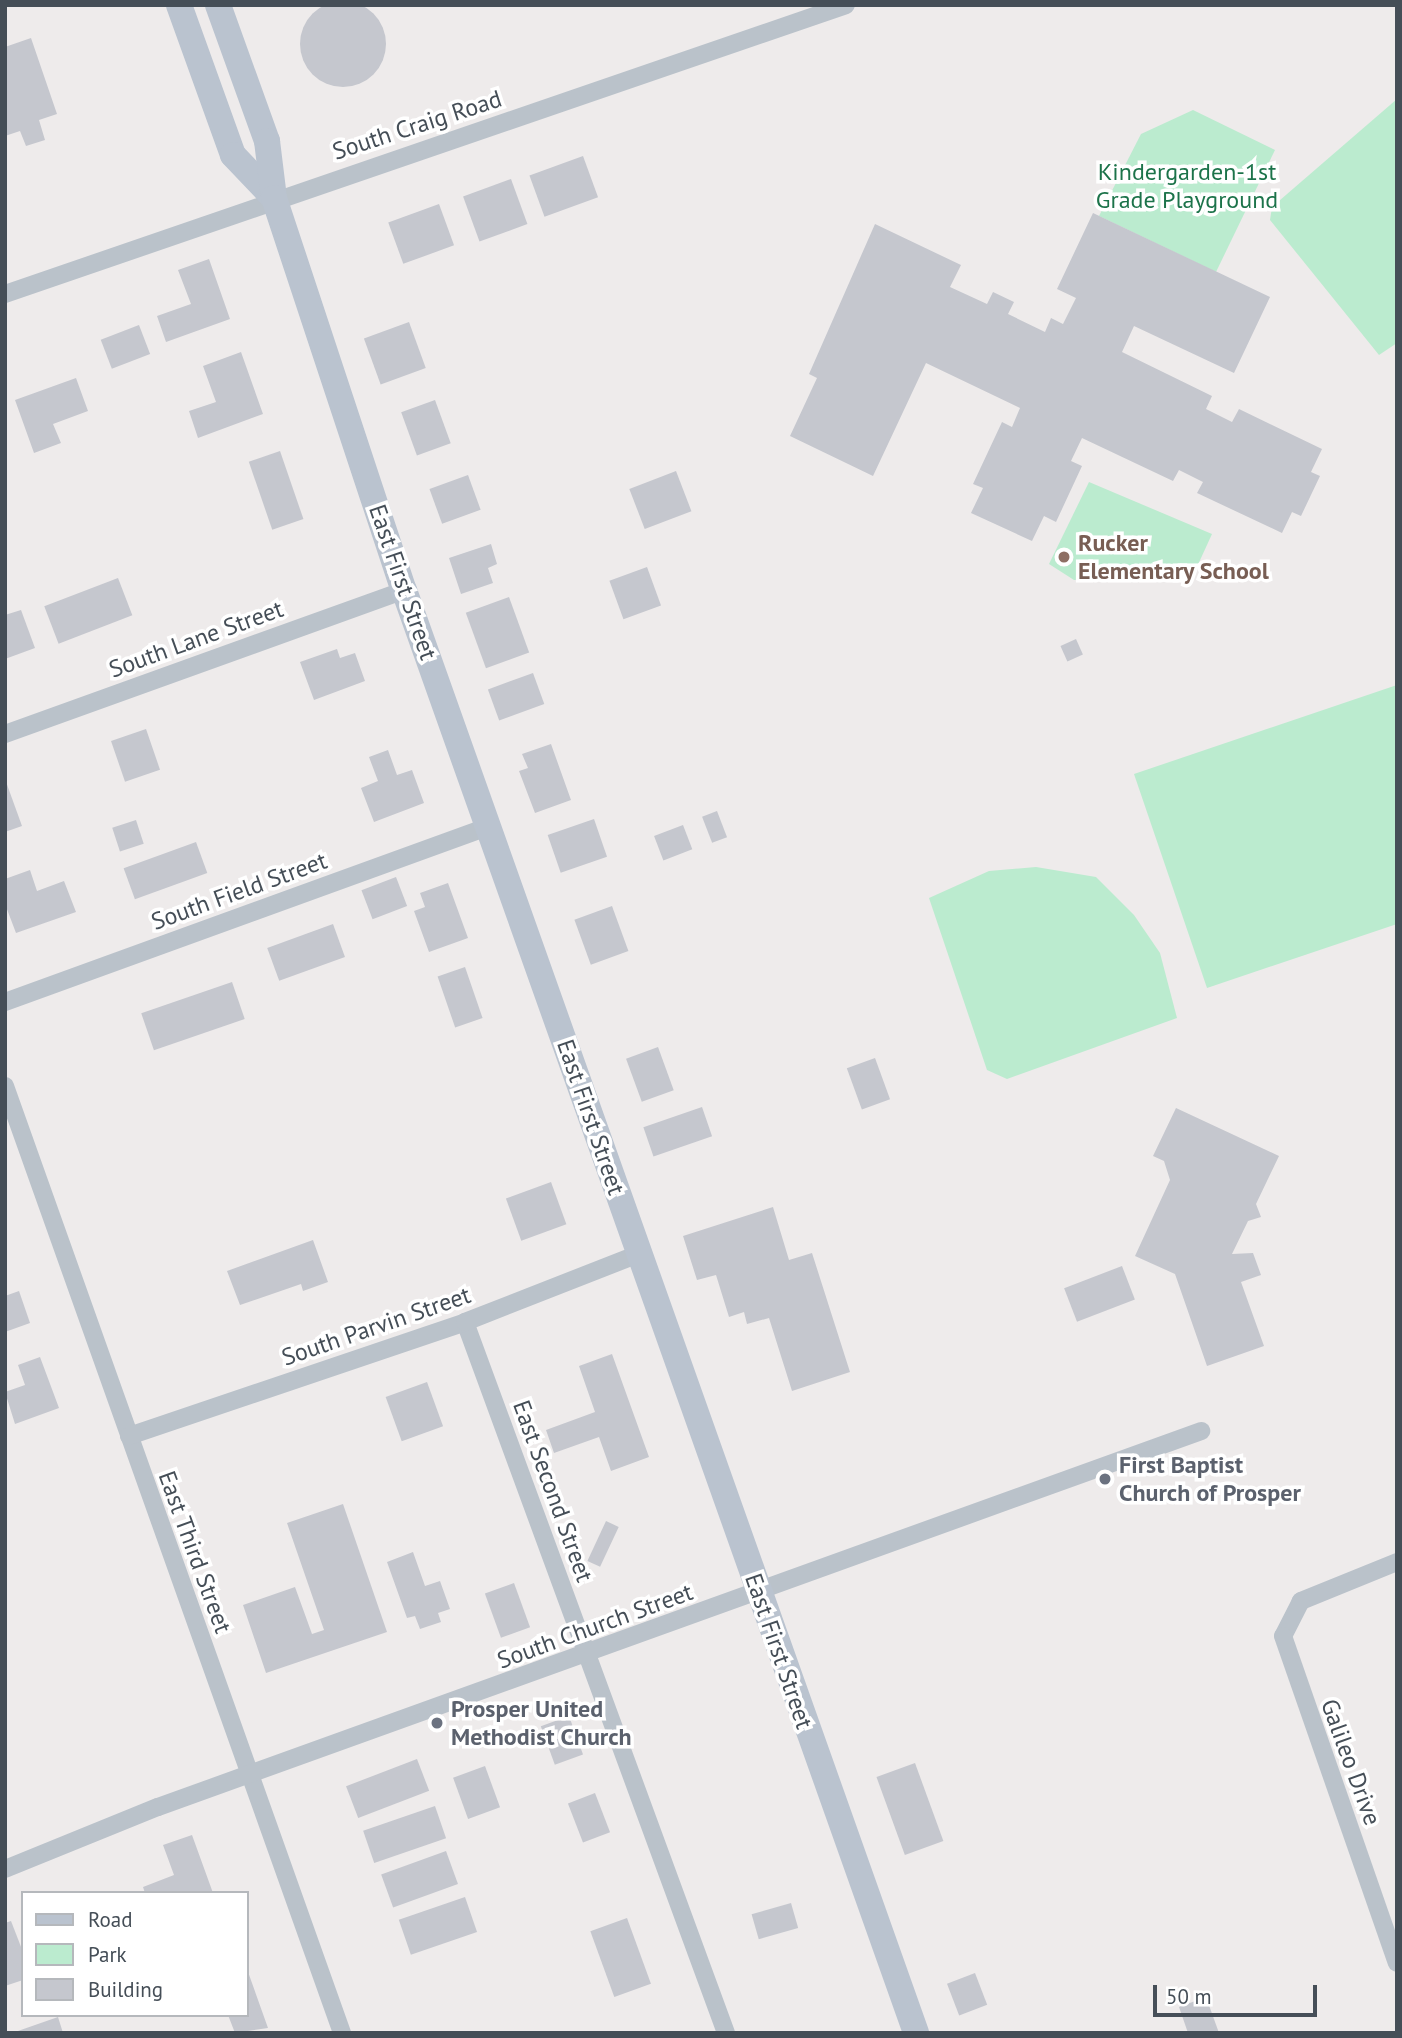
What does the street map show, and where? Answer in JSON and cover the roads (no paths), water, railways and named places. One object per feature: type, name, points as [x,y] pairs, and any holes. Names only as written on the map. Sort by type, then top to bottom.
[{"type":"street","name":"East First Street","points":[[178,5],[233,156],[274,198]]},
{"type":"street","name":"East First Street","points":[[218,5],[267,141],[274,198],[404,590],[490,826],[636,1255],[916,2033]]},
{"type":"street","name":"South Craig Road","points":[[5,294],[274,198],[846,5]]},
{"type":"street","name":"South Lane Street","points":[[5,734],[404,590]]},
{"type":"street","name":"South Field Street","points":[[5,1002],[490,826]]},
{"type":"street","name":"East Third Street","points":[[7,1097],[342,2033]]},
{"type":"street","name":"South Parvin Street","points":[[129,1436],[465,1322],[636,1255]]},
{"type":"street","name":"East Second Street","points":[[465,1322],[726,2033]]},
{"type":"street","name":"South Church Street","points":[[5,1869],[248,1774],[587,1656],[758,1589],[876,1552],[1201,1431]]},
{"type":"street","name":"Galileo Drive","points":[[1397,1562],[1323,1588],[1289,1615],[1283,1636],[1290,1664],[1397,1963]]},
{"type":"place","name":"Rucker Elementary School","points":[[1064,557]]},
{"type":"place","name":"First Baptist Church of Prosper","points":[[1105,1479]]},
{"type":"place","name":"Prosper United Methodist Church","points":[[437,1723]]},
{"type":"park label","name":"Kindergarden-1st Grade Playground","points":[[1187,186]]}]
